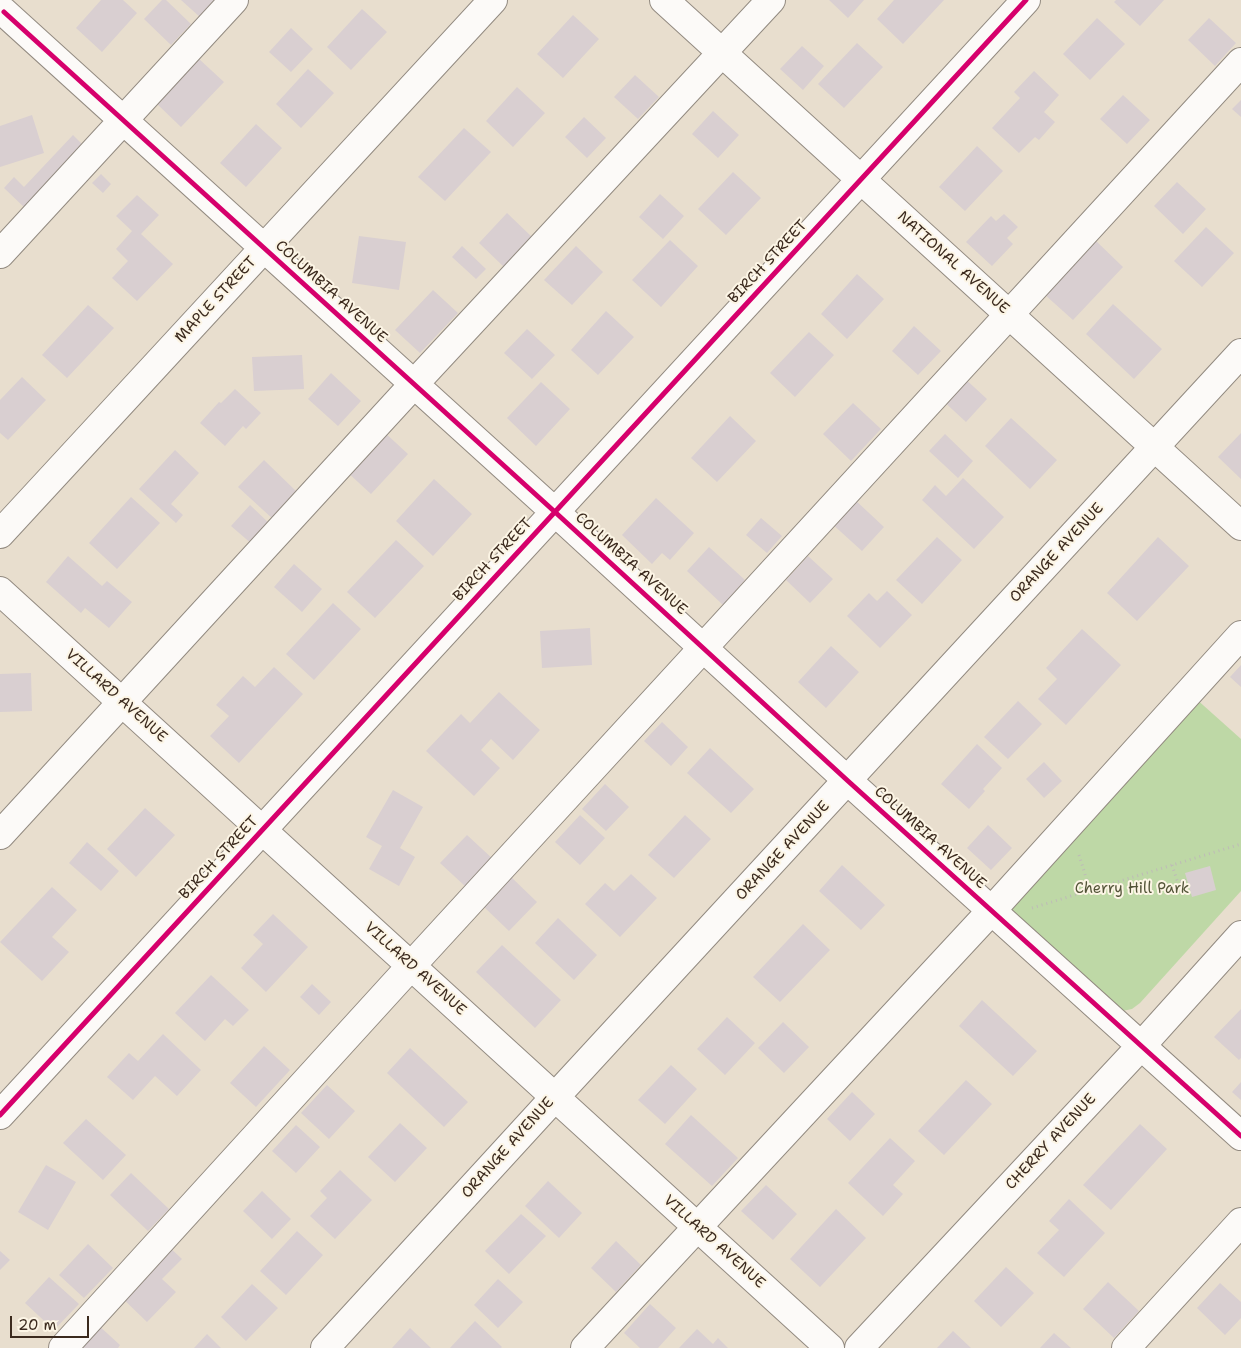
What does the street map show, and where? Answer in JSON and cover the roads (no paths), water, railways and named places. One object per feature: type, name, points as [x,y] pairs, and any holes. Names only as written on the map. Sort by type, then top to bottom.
[{"type":"street","points":[[0,254],[234,0]]},
{"type":"street","name":"MAPLE STREET","points":[[0,534],[493,0]]},
{"type":"street","name":"NATIONAL AVENUE","points":[[664,0],[1241,526]]},
{"type":"street","points":[[0,835],[414,384],[771,0]]},
{"type":"street","name":"BIRCH STREET","points":[[0,1115],[1026,0]]},
{"type":"street","name":"COLUMBIA AVENUE","points":[[6,9],[123,120],[1241,1136]]},
{"type":"street","points":[[63,1348],[1241,62]]},
{"type":"street","name":"ORANGE AVENUE","points":[[325,1348],[1241,353]]},
{"type":"street","name":"VILLARD AVENUE","points":[[0,590],[830,1348]]},
{"type":"street","points":[[585,1348],[992,910],[1241,635]]},
{"type":"street","name":"CHERRY AVENUE","points":[[859,1348],[1142,1045],[1241,935]]},
{"type":"street","points":[[1126,1348],[1241,1222]]},
{"type":"park label","name":"Cherry Hill Park","points":[[1132,889]]}]
